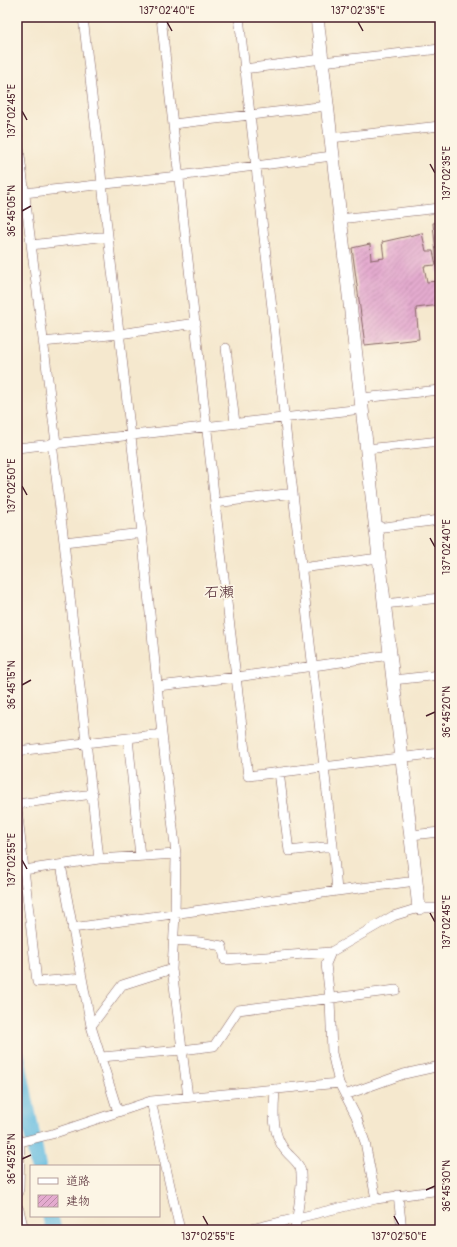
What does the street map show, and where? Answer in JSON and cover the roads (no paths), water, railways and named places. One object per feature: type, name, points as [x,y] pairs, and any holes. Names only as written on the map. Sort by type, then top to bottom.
[{"type":"street","points":[[83,17],[142,533],[162,734],[176,854],[172,968],[188,1097]]},
{"type":"street","points":[[161,17],[178,176],[208,426],[215,503],[248,776],[440,753]]},
{"type":"street","points":[[239,17],[313,666],[337,891]]},
{"type":"street","points":[[317,17],[339,220],[362,403],[419,908]]},
{"type":"street","points":[[244,69],[440,49]]},
{"type":"street","points":[[173,124],[327,106]]},
{"type":"street","points":[[330,138],[440,126]]},
{"type":"street","points":[[17,132],[43,342],[86,743],[100,859]]},
{"type":"street","points":[[24,193],[102,183],[178,176],[332,156]]},
{"type":"street","points":[[339,220],[440,208]]},
{"type":"street","points":[[31,245],[108,236]]},
{"type":"street","points":[[43,342],[119,334],[196,323]]},
{"type":"street","points":[[226,348],[235,423]]},
{"type":"street","points":[[17,448],[285,417],[440,390]]},
{"type":"street","points":[[367,449],[440,441]]},
{"type":"street","points":[[215,503],[293,493]]},
{"type":"street","points":[[376,528],[440,520]]},
{"type":"street","points":[[64,542],[142,533]]},
{"type":"street","points":[[302,568],[379,558]]},
{"type":"street","points":[[384,604],[440,598]]},
{"type":"street","points":[[158,686],[237,677],[390,656]]},
{"type":"street","points":[[393,680],[440,675]]},
{"type":"street","points":[[17,751],[162,734]]},
{"type":"street","points":[[128,738],[140,856]]},
{"type":"street","points":[[279,772],[289,851],[333,846]]},
{"type":"street","points":[[17,804],[93,794]]},
{"type":"street","points":[[17,808],[37,982],[82,978]]},
{"type":"street","points":[[411,835],[440,832]]},
{"type":"street","points":[[24,870],[100,859],[176,854]]},
{"type":"street","points":[[61,865],[91,1026],[118,1112]]},
{"type":"street","points":[[72,928],[416,881]]},
{"type":"street","points":[[174,940],[200,942],[222,946],[225,960],[331,952],[393,916],[419,908],[440,908]]},
{"type":"street","points":[[331,952],[326,964],[330,999],[332,1053],[339,1083],[356,1116],[365,1142],[376,1199]]},
{"type":"street","points":[[91,1026],[122,985],[172,968]]},
{"type":"street","points":[[101,1057],[214,1046],[238,1010],[396,990]]},
{"type":"street","points":[[345,1095],[404,1074],[440,1066]]},
{"type":"street","points":[[17,1195],[19,1189],[19,1139],[52,1134],[151,1101],[339,1083]]},
{"type":"street","points":[[276,1089],[274,1119],[277,1138],[284,1150],[300,1168],[301,1183],[295,1230]]},
{"type":"street","points":[[151,1101],[180,1230]]},
{"type":"street","points":[[247,1230],[376,1199],[440,1190]]},
{"type":"street","points":[[398,1195],[402,1230]]},
{"type":"street","points":[[17,1210],[22,1230]]},
{"type":"waterway","points":[[17,1055],[38,1165]]},
{"type":"waterway","points":[[50,1217],[54,1230]]},
{"type":"district","name":"石瀬","points":[[219,592]]}]
